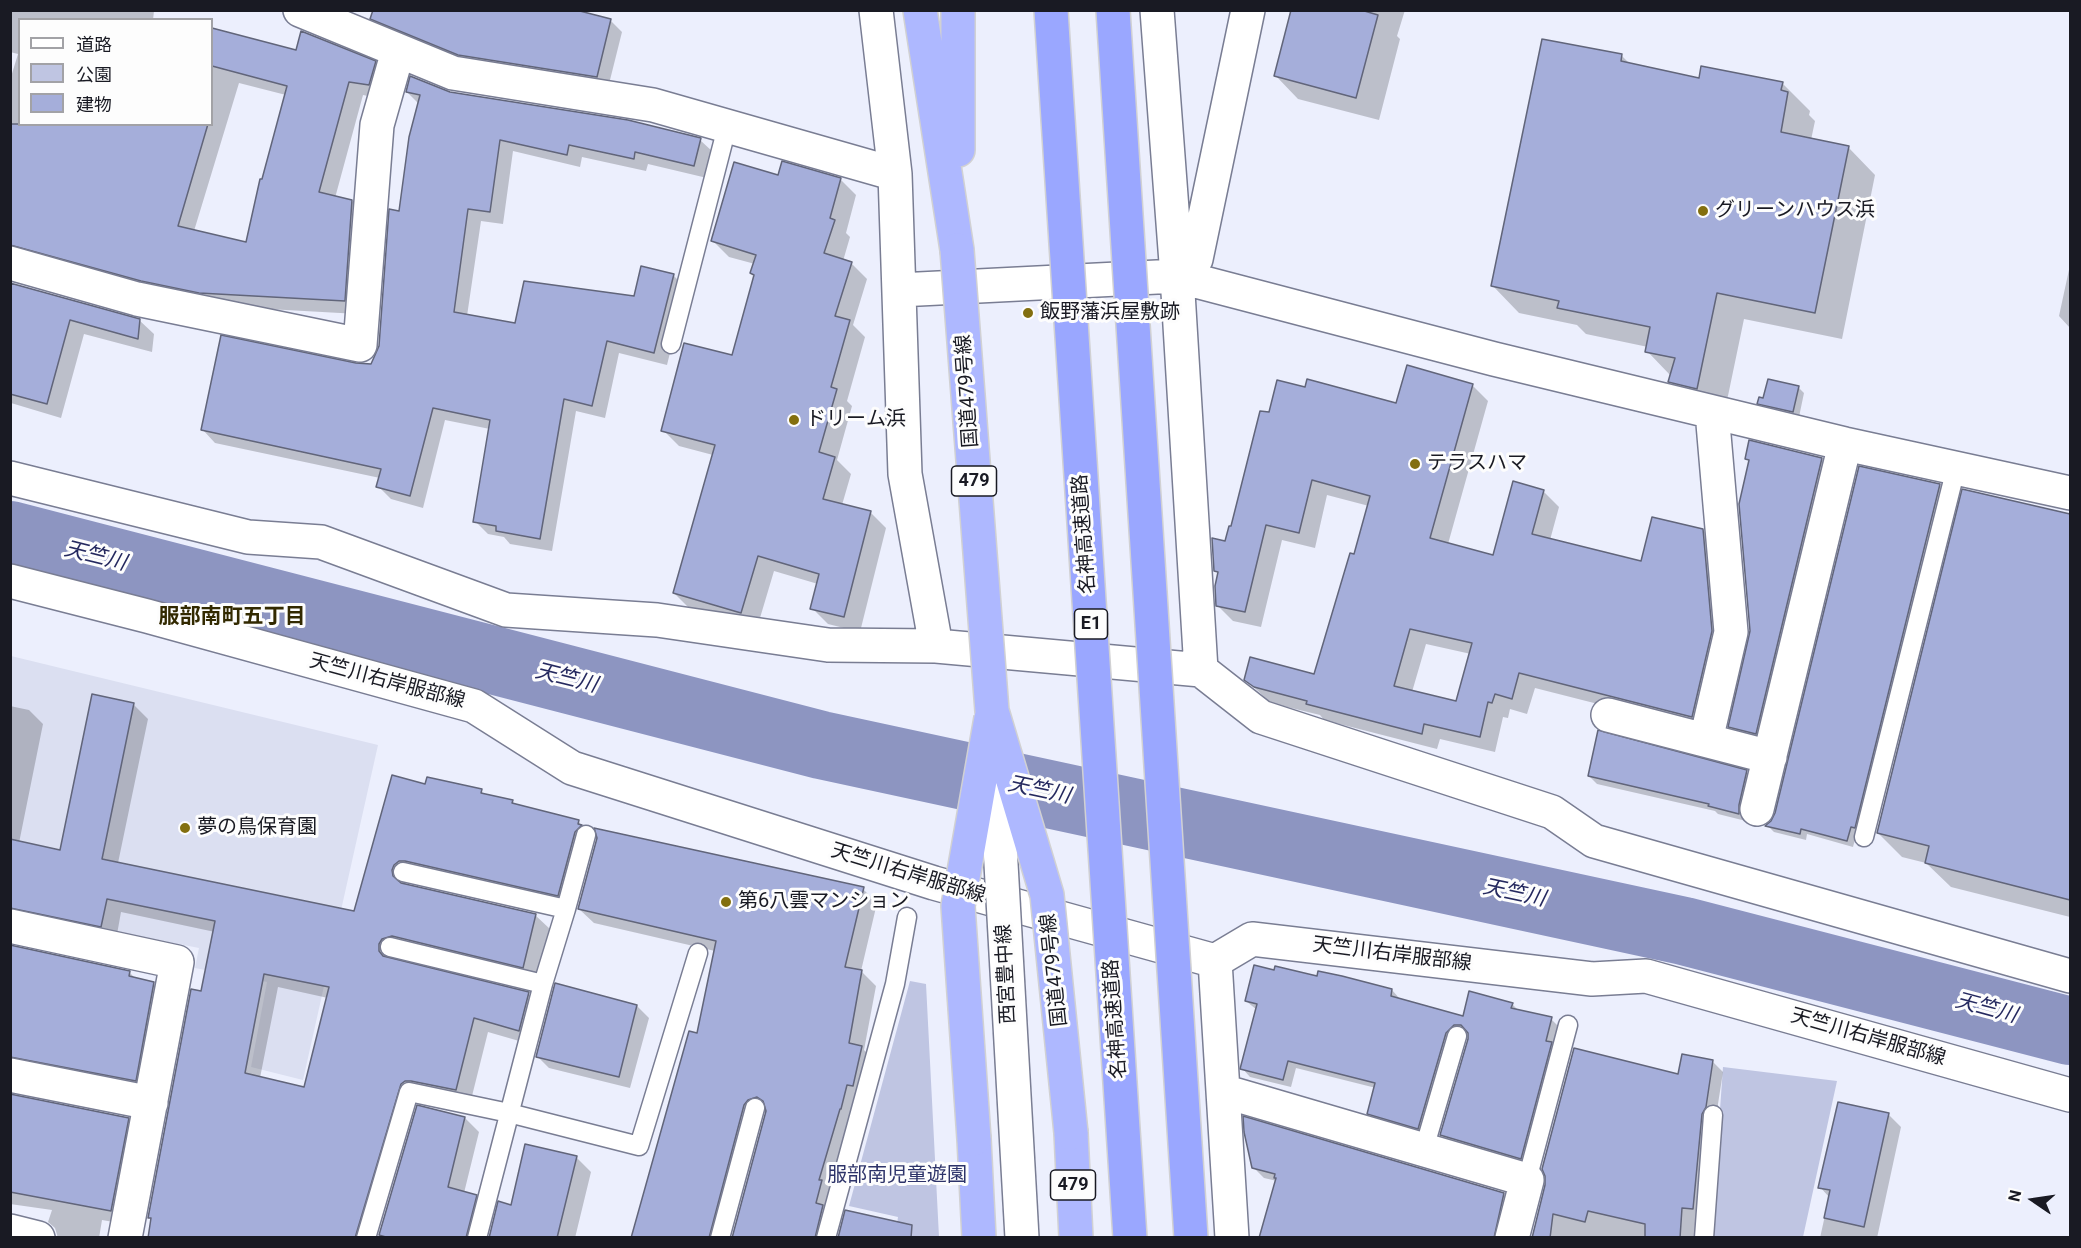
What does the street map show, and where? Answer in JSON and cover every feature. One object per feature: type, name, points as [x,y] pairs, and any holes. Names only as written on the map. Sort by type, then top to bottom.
[{"type":"highway","name":"国道479号線","points":[[920,10],[957,250],[992,711],[1047,895],[1071,1133],[1076,1238]]},
{"type":"highway","name":"国道479号線","points":[[957,250],[958,10]]},
{"type":"highway","name":"名神高速道路","points":[[1051,10],[1130,1238]]},
{"type":"highway","points":[[1113,10],[1191,1238]]},
{"type":"highway","name":"国道479号線","points":[[979,1238],[958,906],[992,711]]},
{"type":"street","points":[[300,10],[453,73],[653,105],[895,174]]},
{"type":"street","points":[[876,10],[895,174],[906,474],[936,646]]},
{"type":"street","points":[[1157,10],[1177,276],[1201,670]]},
{"type":"street","points":[[1177,276],[1196,260],[1248,10]]},
{"type":"street","points":[[10,262],[137,298],[360,345],[377,125],[398,51]]},
{"type":"street","points":[[899,290],[1177,276],[1483,356],[1712,412],[1845,444],[2070,493]]},
{"type":"street","points":[[1706,740],[1731,632],[1712,412]]},
{"type":"street","points":[[1757,809],[1845,444]]},
{"type":"street","points":[[10,478],[248,537],[321,542],[506,610],[657,620],[828,645],[936,646],[1201,670],[1261,717],[1552,812],[1594,841],[2070,976]]},
{"type":"street","name":"天竺川右岸服部線","points":[[10,581],[147,616],[474,706],[572,768],[934,883],[1215,961],[1252,939],[1592,979],[1647,976],[2070,1095]]},
{"type":"street","name":"西宮豊中線","points":[[992,711],[1022,1238]]},
{"type":"street","points":[[1608,715],[1770,757]]},
{"type":"street","points":[[10,926],[177,962],[125,1238]]},
{"type":"street","points":[[1215,961],[1232,1238]]},
{"type":"street","points":[[10,1076],[151,1103]]},
{"type":"street","points":[[1223,1091],[1527,1180],[1512,1238]]},
{"type":"lane","points":[[671,344],[727,127]]},
{"type":"lane","points":[[1864,837],[1956,468]]},
{"type":"lane","points":[[477,1238],[543,984],[586,835]]},
{"type":"lane","points":[[403,872],[566,909]]},
{"type":"lane","points":[[825,1238],[895,984],[907,917]]},
{"type":"lane","points":[[390,947],[543,984]]},
{"type":"lane","points":[[366,1238],[409,1092],[509,1113],[639,1146],[698,952]]},
{"type":"lane","points":[[1527,1180],[1568,1025]]},
{"type":"lane","points":[[1424,1149],[1457,1036]]},
{"type":"lane","points":[[720,1238],[754,1108]]},
{"type":"lane","points":[[1704,1238],[1713,1115]]},
{"type":"shaded area","name":"夢の鳥保育園","points":[[11,656],[378,745],[303,1080],[251,1067],[267,982],[195,968],[199,948],[11,911]]},
{"type":"green space","name":"服部南児童遊園","points":[[910,981],[926,984],[939,1237],[895,1237],[898,1217],[849,1206]]},
{"type":"green space","points":[[1723,1067],[1837,1081],[1803,1237],[1711,1238]]},
{"type":"building","points":[[373,10],[576,10],[611,19],[597,77],[458,55],[370,19]]},
{"type":"building","points":[[1291,10],[1361,10],[1378,15],[1356,98],[1274,76]]},
{"type":"building","points":[[213,28],[296,50],[301,31],[376,61],[369,85],[349,82],[319,192],[352,200],[345,301],[199,293],[141,281],[10,245],[10,124],[18,124],[18,126],[207,126],[178,226],[246,242],[260,179],[262,179],[287,86],[213,66]]},
{"type":"building","points":[[1542,39],[1622,54],[1621,61],[1699,78],[1701,66],[1783,82],[1781,90],[1788,92],[1781,132],[1849,146],[1815,313],[1717,293],[1697,389],[1668,382],[1675,358],[1645,352],[1650,327],[1557,308],[1559,301],[1491,286]]},
{"type":"building","points":[[410,76],[450,92],[628,120],[701,138],[694,166],[635,152],[634,159],[569,145],[567,155],[500,140],[490,212],[468,209],[454,312],[515,323],[524,281],[634,296],[641,266],[674,274],[654,353],[607,341],[592,406],[564,399],[540,539],[496,531],[496,526],[473,522],[490,420],[433,408],[410,496],[376,487],[381,469],[201,430],[221,335],[356,363],[371,364],[379,346],[389,209],[399,211],[409,137],[420,95],[406,92]]},
{"type":"building","points":[[782,161],[841,178],[830,218],[835,220],[824,253],[852,262],[835,316],[850,320],[831,387],[837,389],[819,452],[835,457],[823,499],[871,511],[844,617],[810,609],[819,574],[758,556],[741,613],[673,593],[715,445],[661,431],[684,343],[732,355],[754,275],[750,273],[756,255],[711,241],[734,162],[778,175]]},
{"type":"building","points":[[10,283],[140,319],[138,339],[70,320],[47,404],[10,394]]},
{"type":"building","points":[[1407,365],[1473,384],[1430,538],[1493,555],[1513,481],[1544,490],[1532,534],[1641,561],[1652,517],[1703,529],[1712,631],[1692,717],[1519,673],[1512,699],[1495,694],[1492,703],[1488,702],[1480,737],[1424,724],[1422,734],[1306,704],[1307,701],[1254,687],[1244,680],[1250,657],[1314,674],[1350,553],[1354,554],[1370,496],[1312,480],[1299,533],[1266,525],[1245,612],[1216,606],[1215,586],[1218,572],[1214,571],[1212,538],[1225,541],[1229,526],[1231,526],[1260,411],[1269,412],[1277,380],[1305,387],[1307,379],[1396,403]],"holes":[[[1410,629],[1472,643],[1456,701],[1394,686]]]},
{"type":"building","points":[[1768,379],[1799,386],[1793,412],[1757,404],[1759,397],[1763,398]]},
{"type":"building","points":[[1749,440],[1822,458],[1756,734],[1728,727],[1750,631],[1739,504],[1749,460],[1745,459]]},
{"type":"building","points":[[1859,466],[1940,484],[1855,828],[1851,827],[1847,841],[1801,829],[1800,834],[1765,826],[1775,813]]},
{"type":"building","points":[[1962,489],[2070,514],[2070,900],[1925,863],[1929,846],[1877,833]]},
{"type":"building","points":[[92,694],[134,703],[102,859],[354,911],[392,775],[425,784],[427,777],[482,789],[481,793],[579,820],[578,824],[582,825],[575,832],[558,896],[405,861],[399,861],[394,865],[393,876],[401,883],[536,914],[523,968],[392,936],[382,939],[379,944],[379,951],[383,956],[529,992],[519,1031],[474,1018],[456,1090],[411,1081],[401,1084],[355,1238],[148,1238],[151,1218],[148,1218],[191,989],[201,991],[215,921],[107,899],[101,927],[10,908],[10,839],[60,850]],"holes":[[[264,974],[329,987],[304,1087],[245,1073]]]},
{"type":"building","points":[[1598,730],[1747,770],[1739,814],[1708,806],[1709,804],[1588,776]]},
{"type":"building","points":[[594,828],[864,887],[845,967],[862,970],[849,1043],[862,1046],[853,1086],[847,1085],[819,1180],[822,1180],[816,1203],[823,1205],[815,1238],[732,1238],[766,1111],[763,1101],[757,1097],[748,1100],[744,1105],[709,1238],[631,1238],[689,1031],[697,1033],[716,941],[578,909],[597,838]]},
{"type":"building","points":[[10,945],[130,971],[129,976],[154,982],[136,1081],[10,1057]]},
{"type":"building","points":[[1254,965],[1274,970],[1275,966],[1317,976],[1318,971],[1342,976],[1392,989],[1391,996],[1463,1016],[1469,991],[1513,1003],[1511,1008],[1552,1017],[1546,1041],[1552,1042],[1521,1159],[1440,1135],[1468,1039],[1468,1033],[1461,1025],[1454,1025],[1446,1033],[1418,1129],[1367,1114],[1375,1083],[1288,1061],[1283,1080],[1240,1069],[1257,1004],[1245,1001]]},
{"type":"building","points":[[555,983],[637,1005],[619,1077],[536,1057]]},
{"type":"building","points":[[1574,1048],[1678,1074],[1682,1054],[1713,1060],[1706,1107],[1702,1114],[1693,1209],[1682,1208],[1680,1238],[1645,1238],[1645,1224],[1588,1211],[1585,1222],[1553,1214],[1550,1238],[1532,1238],[1545,1185],[1542,1169]]},
{"type":"building","points":[[10,1094],[129,1118],[111,1211],[10,1192]]},
{"type":"building","points":[[1838,1102],[1889,1113],[1864,1227],[1824,1218],[1830,1190],[1818,1188]]},
{"type":"building","points":[[417,1105],[465,1117],[448,1187],[477,1195],[466,1238],[389,1238],[379,1235]]},
{"type":"building","points":[[1243,1116],[1504,1193],[1494,1238],[1259,1238],[1276,1178],[1274,1178],[1275,1174],[1252,1168]]},
{"type":"building","points":[[525,1144],[577,1156],[557,1238],[489,1238],[498,1201],[511,1205]]},
{"type":"building","points":[[845,1210],[912,1225],[911,1238],[838,1238]]},
{"type":"waterway","name":"天竺川","points":[[10,535],[821,745],[1684,931],[2070,1031]]},
{"type":"place","name":"グリーンハウス浜","points":[[1703,211]]},
{"type":"place","name":"飯野藩浜屋敷跡","points":[[1028,313]]},
{"type":"place","name":"ドリーム浜","points":[[794,420]]},
{"type":"place","name":"テラスハマ","points":[[1415,464]]},
{"type":"place","name":"夢の鳥保育園","points":[[185,828]]},
{"type":"place","name":"第6八雲マンション","points":[[726,902]]},
{"type":"district","name":"服部南町五丁目","points":[[232,618]]}]
